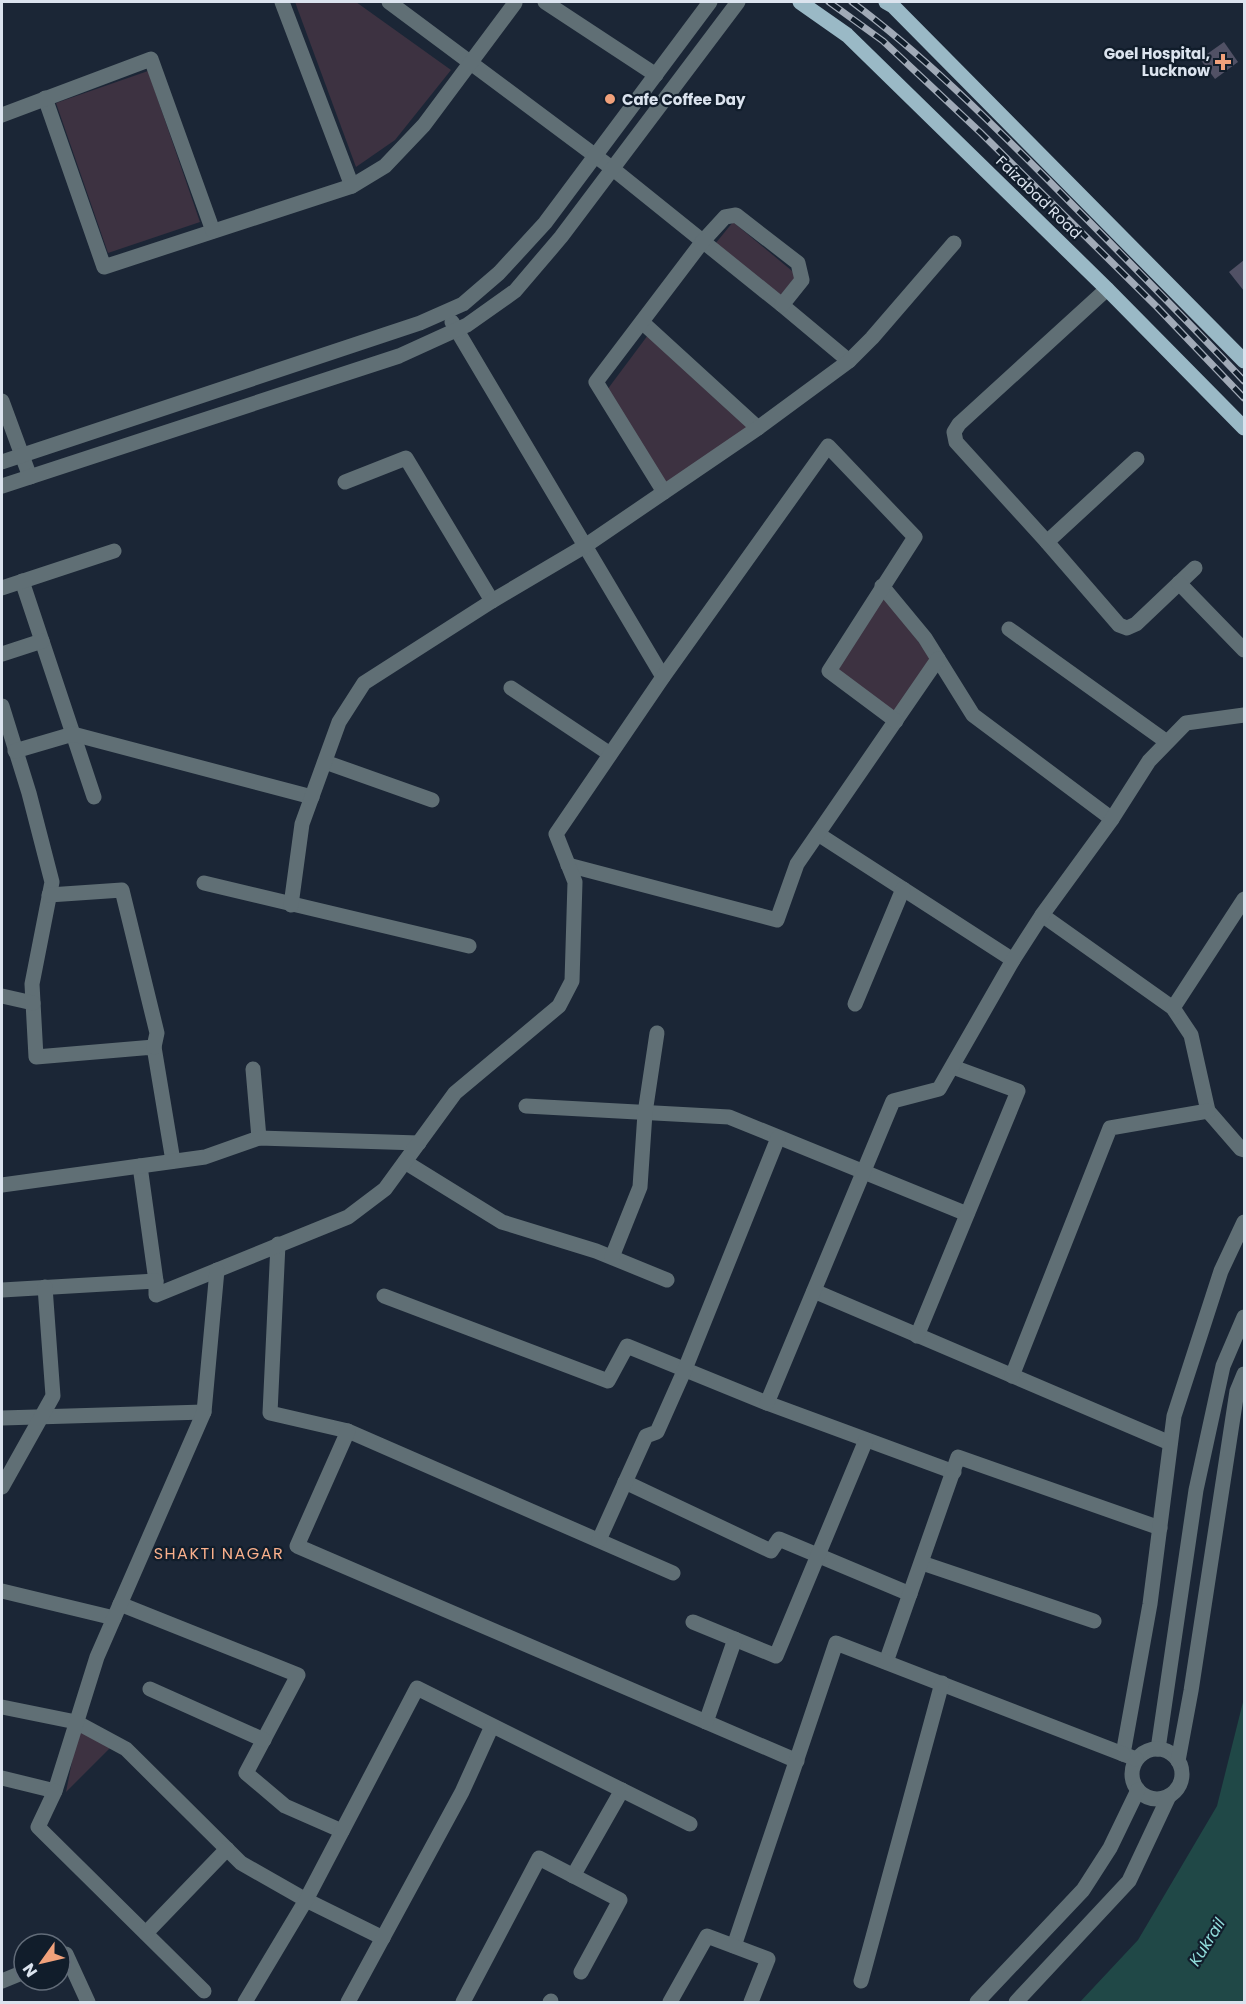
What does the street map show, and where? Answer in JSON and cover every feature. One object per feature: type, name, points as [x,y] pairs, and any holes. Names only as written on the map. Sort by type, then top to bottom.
[{"type":"main road","name":"Faizabad Road","points":[[800,2],[847,35],[1107,289],[1245,428]]},
{"type":"main road","name":"Faizabad Road","points":[[886,2],[910,23],[1245,360]]},
{"type":"street","points":[[282,2],[352,186]]},
{"type":"street","points":[[388,2],[613,169],[849,361]]},
{"type":"street","points":[[545,2],[656,75]]},
{"type":"street","points":[[2,462],[420,323],[463,304],[499,273],[545,223],[711,2]]},
{"type":"street","points":[[2,486],[399,356],[467,325],[515,291],[561,237],[738,2]]},
{"type":"street","points":[[45,98],[104,267],[352,186],[385,166],[424,125],[515,3]]},
{"type":"street","points":[[2,115],[151,59],[213,231]]},
{"type":"street","points":[[664,492],[596,382],[703,241],[725,217],[736,215],[798,263],[802,280],[782,305]]},
{"type":"street","points":[[291,904],[302,824],[339,722],[364,683],[492,601],[585,546],[758,428],[849,361],[872,338],[954,243]]},
{"type":"street","points":[[1107,289],[959,424],[954,432],[956,441],[1119,625],[1127,628],[1136,624],[1196,568]]},
{"type":"street","points":[[446,312],[663,677]]},
{"type":"street","points":[[642,322],[758,428]]},
{"type":"street","points":[[2,401],[30,477]]},
{"type":"street","points":[[140,1166],[156,1295],[348,1217],[385,1189],[455,1093],[559,1006],[572,981],[575,882],[556,834],[663,677],[828,446],[915,537],[829,671],[896,722]]},
{"type":"street","points":[[345,482],[406,458],[492,601]]},
{"type":"street","points":[[1047,542],[1137,459]]},
{"type":"street","points":[[2,588],[114,551]]},
{"type":"street","points":[[22,581],[94,797]]},
{"type":"street","points":[[1179,583],[1245,650]]},
{"type":"street","points":[[882,586],[925,638],[973,715],[1112,819]]},
{"type":"street","points":[[1009,629],[1167,742]]},
{"type":"street","points":[[2,654],[42,641]]},
{"type":"street","points":[[568,865],[777,920],[797,864],[938,659]]},
{"type":"street","points":[[512,688],[610,754]]},
{"type":"street","points":[[2,706],[6,735],[15,751],[29,793],[52,882],[32,984],[36,1057],[154,1047]]},
{"type":"street","points":[[767,1403],[893,1101],[939,1089],[1013,960],[1042,915],[1112,819],[1149,761],[1186,723],[1245,715]]},
{"type":"street","points":[[15,751],[73,734],[312,797]]},
{"type":"street","points":[[325,762],[432,800]]},
{"type":"street","points":[[818,834],[1013,960]]},
{"type":"street","points":[[204,883],[470,946]]},
{"type":"street","points":[[855,1004],[903,889]]},
{"type":"street","points":[[49,895],[122,890],[157,1034],[154,1047],[173,1161]]},
{"type":"street","points":[[1173,1008],[1245,899]]},
{"type":"street","points":[[1042,915],[1173,1008],[1191,1035],[1208,1111],[1241,1149],[1245,1150]]},
{"type":"street","points":[[2,996],[33,1003]]},
{"type":"street","points":[[612,1257],[640,1187],[645,1113],[657,1033]]},
{"type":"street","points":[[917,1336],[1018,1091],[953,1067]]},
{"type":"street","points":[[253,1070],[260,1137]]},
{"type":"street","points":[[526,1106],[729,1117],[967,1214]]},
{"type":"street","points":[[1012,1376],[1110,1128],[1208,1111]]},
{"type":"street","points":[[2,1185],[205,1157],[260,1137],[419,1143]]},
{"type":"street","points":[[599,1540],[646,1436],[657,1432],[685,1370],[778,1138]]},
{"type":"street","points":[[405,1162],[502,1222],[596,1251],[667,1280]]},
{"type":"street","points":[[1169,1796],[1153,1798],[1138,1790],[1132,1775],[1130,1757],[1170,1443],[1174,1416],[1221,1271],[1245,1222]]},
{"type":"street","points":[[278,1245],[270,1413],[348,1431],[673,1573]]},
{"type":"street","points":[[204,1991],[38,1827],[55,1791],[97,1657],[204,1412],[217,1270]]},
{"type":"street","points":[[2,1290],[156,1281]]},
{"type":"street","points":[[2,1487],[53,1396],[45,1287]]},
{"type":"street","points":[[814,1291],[1170,1443]]},
{"type":"street","points":[[384,1296],[608,1381],[627,1346],[767,1403],[954,1472]]},
{"type":"street","points":[[1158,1749],[1196,1490],[1223,1366],[1245,1317]]},
{"type":"street","points":[[1178,1761],[1191,1691],[1237,1391],[1245,1374]]},
{"type":"street","points":[[2,1418],[204,1412]]},
{"type":"street","points":[[348,1431],[297,1546],[797,1761]]},
{"type":"street","points":[[693,1622],[776,1656],[866,1440]]},
{"type":"street","points":[[886,1662],[958,1457],[1160,1527]]},
{"type":"street","points":[[625,1482],[771,1551],[779,1539],[910,1594]]},
{"type":"street","points":[[922,1563],[1094,1621]]},
{"type":"street","points":[[2,1592],[117,1611],[298,1675],[246,1773],[285,1806],[342,1831]]},
{"type":"street","points":[[706,1722],[735,1639]]},
{"type":"street","points":[[734,1946],[836,1643],[1130,1757],[1158,1749],[1173,1754],[1178,1761],[1182,1776],[1175,1791],[1169,1796],[1129,1881],[1016,2002]]},
{"type":"street","points":[[861,1981],[942,1683]]},
{"type":"street","points":[[245,2002],[306,1900],[417,1688],[690,1824]]},
{"type":"street","points":[[150,1689],[264,1740]]},
{"type":"street","points":[[2,1707],[76,1722],[126,1749],[241,1863],[306,1900],[383,1938]]},
{"type":"street","points":[[348,2002],[462,1792],[492,1726]]},
{"type":"street","points":[[2,1778],[55,1791]]},
{"type":"street","points":[[573,1876],[622,1790]]},
{"type":"street","points":[[977,2002],[1083,1890],[1110,1848],[1138,1790]]},
{"type":"street","points":[[146,1933],[226,1849]]},
{"type":"street","points":[[463,2002],[539,1858],[620,1900],[581,1972]]},
{"type":"street","points":[[670,2002],[707,1936],[768,1959],[752,2002]]},
{"type":"street","points":[[72,1967],[88,2002]]},
{"type":"shaded area","points":[[295,2],[356,2],[451,70],[395,140],[356,167]]},
{"type":"shaded area","points":[[148,71],[200,222],[108,253],[56,103]]},
{"type":"shaded area","points":[[733,222],[797,275],[779,297],[715,244]]},
{"type":"shaded area","points":[[648,335],[748,427],[664,484],[607,390]]},
{"type":"shaded area","points":[[884,597],[932,659],[894,714],[834,671]]},
{"type":"shaded area","points":[[78,1731],[112,1746],[66,1792]]},
{"type":"water","name":"Kukrail","points":[[1244,1698],[1244,2002],[1080,2002],[1138,1940],[1217,1806]]},
{"type":"building","points":[[1224,42],[1238,62],[1215,79],[1200,59]]},
{"type":"building","points":[[1244,260],[1244,291],[1229,272]]},
{"type":"railway","points":[[829,2],[883,41],[981,133],[1157,307],[1244,398]]},
{"type":"railway","points":[[852,2],[903,43],[977,109],[1244,381]]},
{"type":"place","name":"Goel Hospital, Lucknow","points":[[1223,62]]},
{"type":"place","name":"Cafe Coffee Day","points":[[610,99]]},
{"type":"district","name":"SHAKTI NAGAR","points":[[219,1553]]}]
